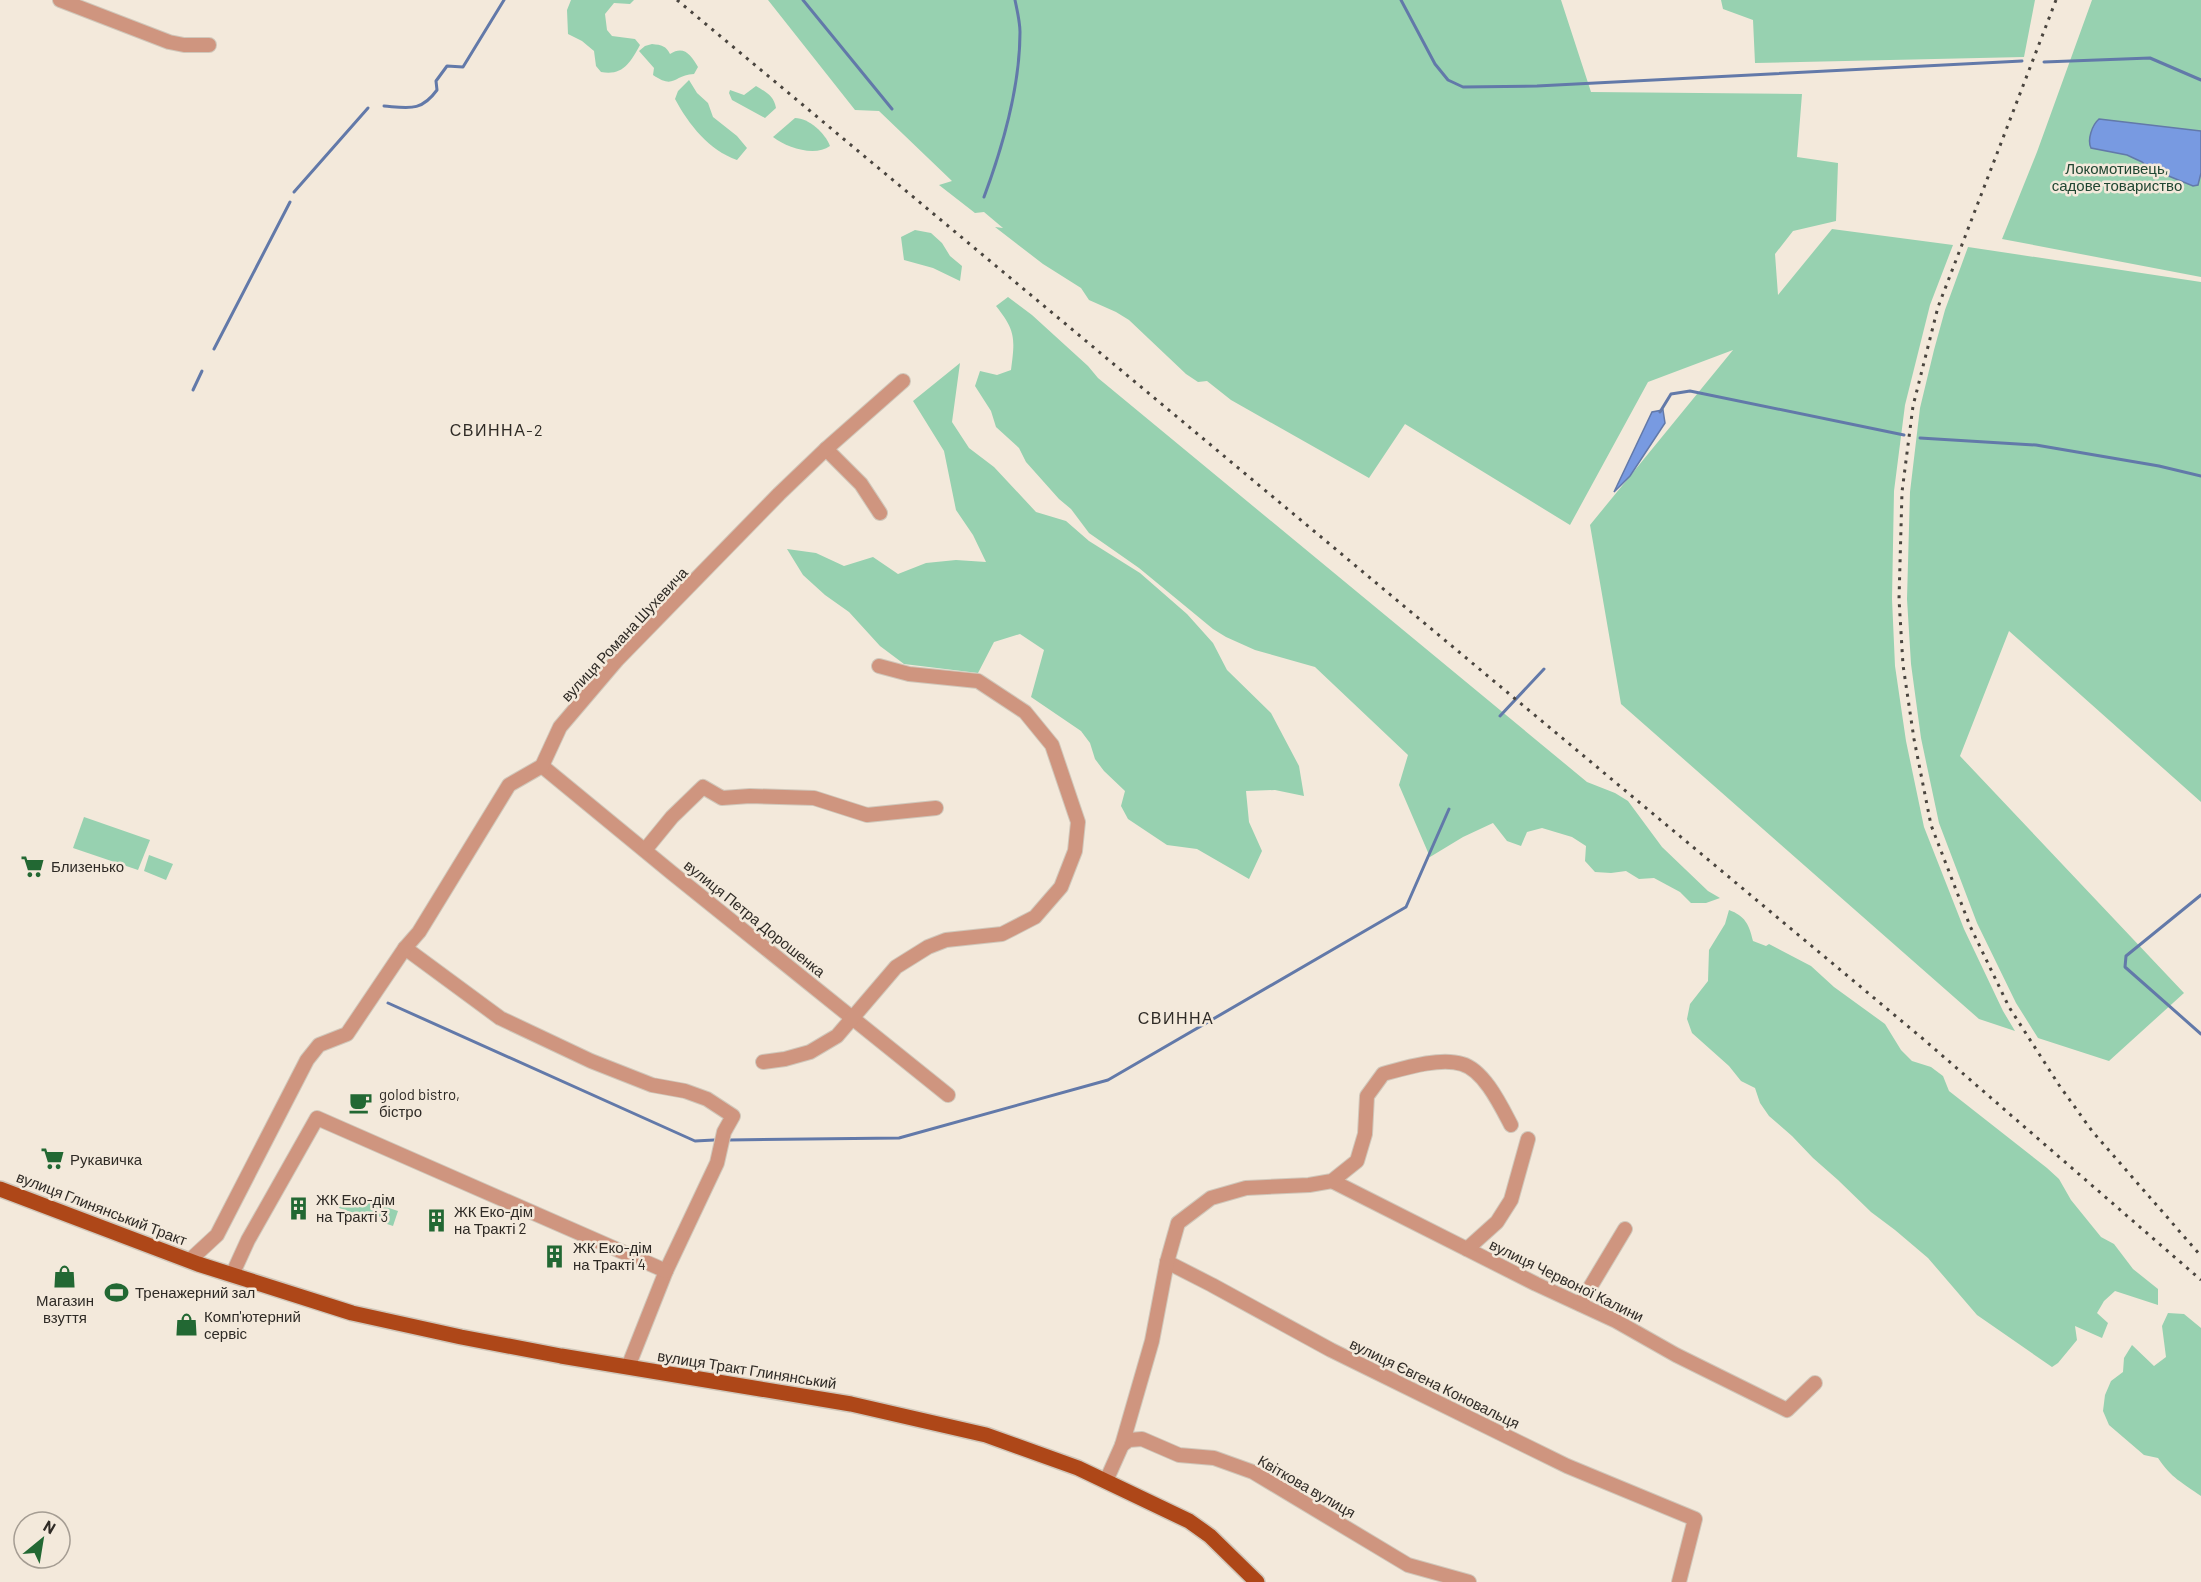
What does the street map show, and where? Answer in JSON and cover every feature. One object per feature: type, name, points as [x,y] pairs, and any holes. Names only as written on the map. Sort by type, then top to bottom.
[{"type":"main road","name":"вулиця Глинянський Тракт","points":[[0,1189],[194,1262]]},
{"type":"main road","name":"вулиця Тракт Глинянський","points":[[194,1262],[352,1313],[461,1337],[851,1404],[986,1435],[1047,1456],[1106,1481],[1189,1521],[1210,1536],[1257,1582]]},
{"type":"street","points":[[60,0],[169,42],[184,45],[209,45]]},
{"type":"street","name":"вулиця Романа Шухевича","points":[[542,766],[560,727],[617,660],[779,494],[903,381]]},
{"type":"street","points":[[826,449],[861,484],[880,513]]},
{"type":"street","points":[[763,1062],[786,1059],[810,1052],[837,1036],[896,967],[928,947],[946,940],[1002,934],[1035,917],[1061,887],[1075,851],[1078,822],[1052,745],[1025,712],[978,681],[909,674],[879,666]]},
{"type":"street","points":[[194,1262],[217,1235],[307,1060],[319,1045],[347,1034],[405,948],[419,932],[508,785],[542,766]]},
{"type":"street","name":"вулиця Петра Дорошенка","points":[[542,766],[948,1095]]},
{"type":"street","points":[[645,850],[672,817],[703,787],[722,798],[750,796],[814,798],[867,815],[936,808]]},
{"type":"street","points":[[405,948],[500,1018],[591,1061],[652,1085],[707,1098],[733,1116],[724,1132],[717,1162],[666,1271],[628,1367]]},
{"type":"street","points":[[1106,1481],[1122,1445],[1152,1341],[1167,1262],[1178,1223],[1211,1198],[1246,1188],[1309,1185],[1332,1181],[1357,1161],[1365,1134],[1367,1096],[1383,1074],[1426,1063],[1463,1064],[1483,1079],[1496,1096],[1511,1125]]},
{"type":"street","points":[[232,1275],[248,1240],[317,1118],[666,1271]]},
{"type":"street","points":[[1467,1249],[1497,1222],[1511,1200],[1528,1139]]},
{"type":"street","name":"вулиця Червоної Калини","points":[[1332,1181],[1616,1321],[1676,1355],[1787,1410],[1815,1383]]},
{"type":"street","points":[[1580,1304],[1625,1228]]},
{"type":"street","name":"вулиця Євгена Коновальця","points":[[1167,1262],[1331,1350],[1566,1467],[1695,1519],[1679,1582]]},
{"type":"street","name":"Квіткова вулиця","points":[[1122,1445],[1129,1440],[1142,1439],[1179,1455],[1214,1458],[1253,1472],[1408,1565],[1469,1582]]},
{"type":"green space","points":[[571,0],[634,0],[630,4],[614,3],[605,14],[607,30],[612,36],[635,39],[640,45],[625,67],[615,72],[601,72],[596,66],[594,51],[582,41],[568,34],[567,10]]},
{"type":"green space","points":[[768,0],[1561,0],[1591,92],[1802,94],[1797,157],[1838,163],[1836,221],[1793,231],[1775,254],[1778,295],[1832,229],[1953,245],[1930,305],[1905,405],[1894,491],[1892,599],[1895,666],[1906,741],[1924,827],[1964,929],[2015,1031],[1979,1019],[1621,704],[1590,525],[1733,350],[1648,382],[1570,525],[1405,424],[1369,478],[1231,400],[1207,381],[1198,382],[1186,374],[1129,320],[1089,300],[1081,288],[1043,264],[995,227],[1003,228],[984,212],[975,213],[939,185],[952,181],[879,111],[855,110]]},
{"type":"green space","points":[[1721,0],[2035,0],[2024,57],[1755,63],[1753,20],[1723,9]]},
{"type":"green space","name":"Локомотивець, садове товариство","points":[[2092,0],[2201,0],[2201,277],[2002,239],[2037,152]]},
{"type":"green space","points":[[652,44],[663,46],[670,54],[675,51],[687,53],[698,67],[694,74],[670,82],[653,75],[654,68],[639,51]]},
{"type":"green space","points":[[689,80],[697,93],[708,103],[713,117],[737,136],[747,148],[737,160],[717,150],[701,136],[675,99],[678,91]]},
{"type":"green space","points":[[756,86],[769,95],[775,104],[776,108],[765,118],[732,100],[729,93],[730,90],[744,95]]},
{"type":"green space","points":[[795,118],[816,127],[830,146],[817,151],[801,150],[773,137]]},
{"type":"green space","points":[[915,230],[931,233],[942,243],[950,256],[962,266],[960,281],[933,268],[904,260],[901,237]]},
{"type":"green space","points":[[1968,247],[2201,282],[2201,802],[2009,631],[1960,756],[2184,993],[2109,1061],[2038,1038],[2016,1003],[1977,923],[1939,823],[1921,738],[1911,664],[1907,599],[1910,492],[1920,408],[1945,310]]},
{"type":"green space","points":[[1008,297],[1032,315],[1098,378],[1587,782],[1628,801],[1662,847],[1708,891],[1720,898],[1706,903],[1691,903],[1680,892],[1654,878],[1639,879],[1626,871],[1595,872],[1585,861],[1586,846],[1572,837],[1542,828],[1527,832],[1521,846],[1507,841],[1493,823],[1463,837],[1430,857],[1399,785],[1408,755],[1315,667],[1255,650],[1226,637],[1213,629],[1139,568],[1089,533],[1071,509],[1026,462],[1019,448],[996,427],[991,411],[975,386],[980,371],[997,375],[1011,370],[1013,343],[1011,329],[996,306]]},
{"type":"green space","points":[[960,363],[952,422],[969,448],[994,467],[1036,512],[1066,521],[1089,541],[1140,573],[1187,614],[1213,643],[1227,670],[1271,713],[1299,766],[1304,796],[1275,790],[1246,791],[1249,822],[1262,851],[1249,879],[1197,849],[1167,845],[1128,819],[1121,806],[1125,791],[1095,759],[1090,743],[1081,731],[1031,697],[1044,650],[1020,634],[994,642],[978,673],[904,664],[880,646],[849,612],[803,575],[787,549],[816,553],[844,566],[873,557],[898,574],[926,563],[956,560],[986,562],[973,535],[956,510],[944,451],[913,401]]},
{"type":"green space","points":[[84,817],[150,840],[138,870],[73,848]]},
{"type":"green space","points":[[149,855],[173,864],[166,880],[144,871]]},
{"type":"green space","points":[[1729,910],[1746,921],[1753,941],[1766,946],[1769,944],[1811,966],[1834,987],[1885,1024],[1901,1050],[1912,1061],[1931,1067],[1943,1076],[1949,1091],[2059,1179],[2071,1200],[2101,1237],[2114,1244],[2133,1269],[2158,1289],[2158,1305],[2115,1291],[2104,1301],[2097,1313],[2108,1323],[2102,1338],[2075,1326],[2077,1340],[2052,1367],[1977,1315],[1928,1258],[1871,1212],[1813,1158],[1769,1116],[1760,1103],[1755,1088],[1741,1081],[1729,1066],[1692,1033],[1687,1019],[1690,1004],[1708,981],[1709,950],[1725,924]]},
{"type":"green space","points":[[344,1193],[398,1211],[393,1226],[339,1208]]},
{"type":"green space","points":[[2168,1313],[2184,1314],[2201,1328],[2201,1496],[2183,1484],[2158,1458],[2144,1455],[2109,1425],[2103,1411],[2105,1395],[2111,1381],[2123,1372],[2124,1358],[2132,1345],[2154,1366],[2166,1357],[2162,1326]]},
{"type":"water","points":[[2099,119],[2201,131],[2201,173],[2198,185],[2193,186],[2149,168],[2127,155],[2091,148],[2091,133]]},
{"type":"water","points":[[1663,410],[1665,423],[1630,476],[1614,492],[1652,412]]},
{"type":"waterway","points":[[384,106],[414,107],[431,97],[437,90],[436,81],[447,66],[463,67],[504,0]]},
{"type":"waterway","points":[[803,0],[892,109]]},
{"type":"waterway","points":[[984,197],[998,158],[1014,95],[1020,32],[1015,0]]},
{"type":"waterway","points":[[1401,0],[1435,64],[1448,80],[1463,87],[1537,86],[2022,61]]},
{"type":"waterway","points":[[2044,62],[2150,58],[2201,80]]},
{"type":"waterway","points":[[294,192],[368,108]]},
{"type":"waterway","points":[[214,349],[290,202]]},
{"type":"waterway","points":[[193,390],[202,371]]},
{"type":"waterway","points":[[1660,412],[1671,394],[1690,391],[1904,435]]},
{"type":"waterway","points":[[1920,438],[2036,445],[2159,466],[2201,476]]},
{"type":"waterway","points":[[1500,716],[1544,669]]},
{"type":"waterway","points":[[729,1140],[899,1138],[1108,1080],[1406,907],[1449,809]]},
{"type":"waterway","points":[[2201,895],[2126,956],[2125,967],[2201,1034]]},
{"type":"waterway","points":[[388,1003],[695,1141],[714,1140]]},
{"type":"railway","points":[[677,0],[1922,1038],[2201,1280]]},
{"type":"railway","points":[[2056,0],[1938,307],[1913,406],[1902,492],[1899,599],[1903,665],[1914,739],[1931,825],[1970,926],[2009,1007],[2059,1085],[2092,1131],[2201,1256]]},
{"type":"place","name":"Близенько","points":[[33,866]]},
{"type":"place","name":"golod bistro, бістро","points":[[361,1103]]},
{"type":"place","name":"Рукавичка","points":[[52,1159]]},
{"type":"place","name":"ЖК Еко-дім на Тракті 3","points":[[298,1208]]},
{"type":"place","name":"ЖК Еко-дім на Тракті 2","points":[[436,1220]]},
{"type":"place","name":"ЖК Еко-дім на Тракті 4","points":[[555,1256]]},
{"type":"place","name":"Магазин взуття","points":[[65,1276]]},
{"type":"place","name":"Тренажерний зал","points":[[117,1292]]},
{"type":"place","name":"Комп'ютерний сервіс","points":[[186,1325]]},
{"type":"district","name":"СВИННА-2","points":[[497,429]]},
{"type":"district","name":"СВИННА","points":[[1176,1017]]}]
